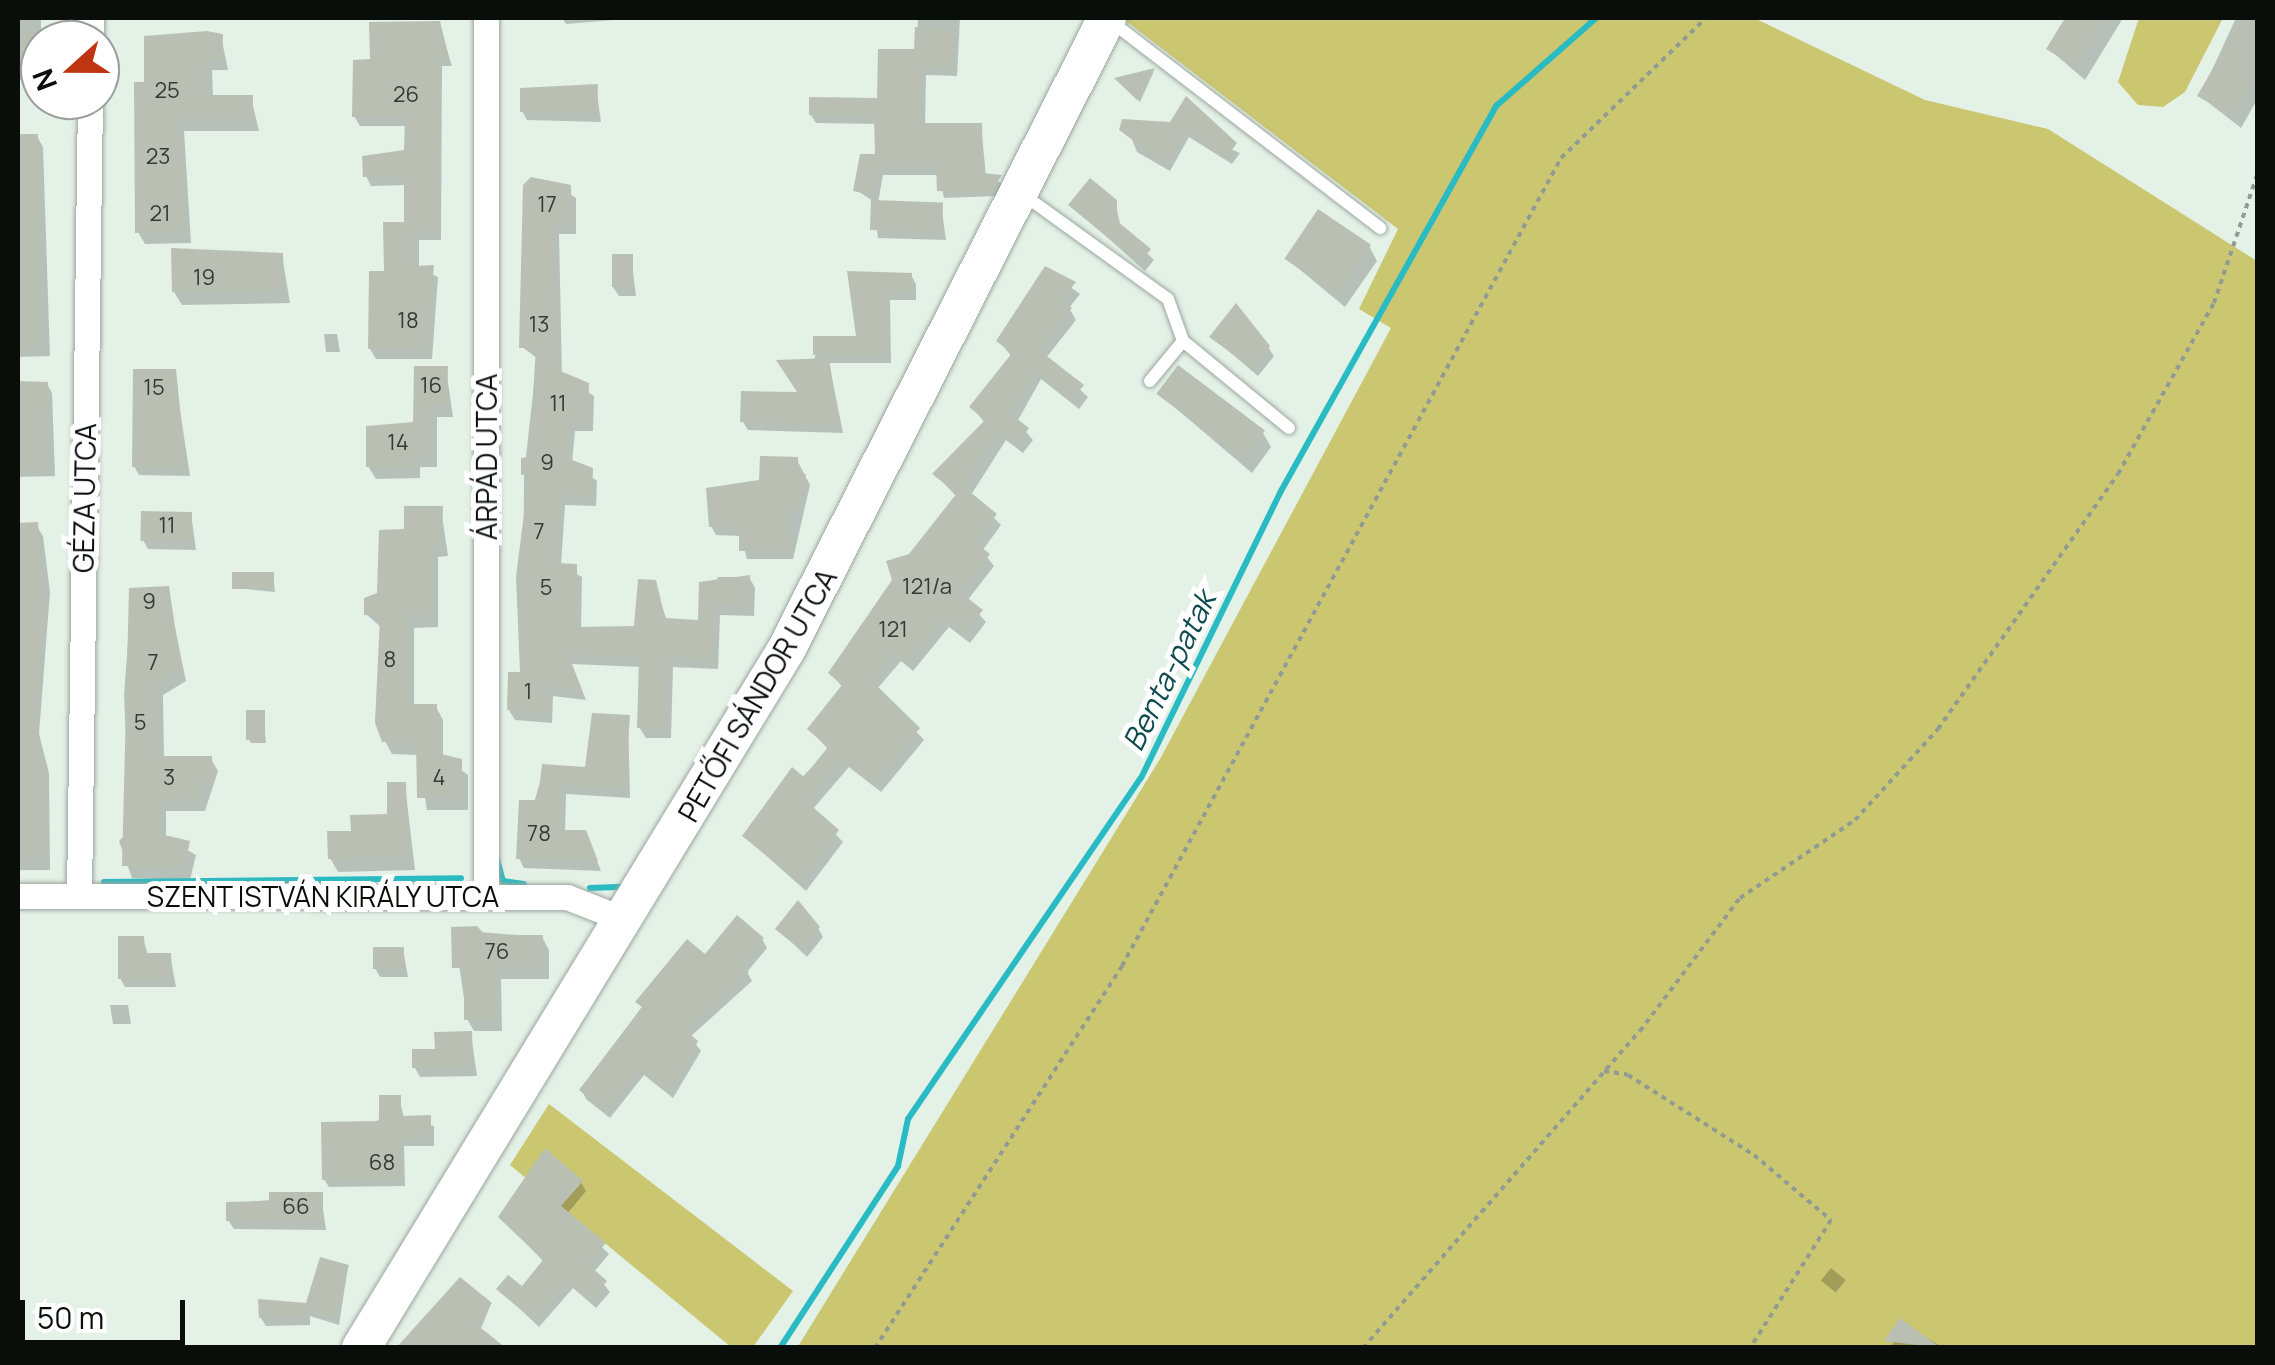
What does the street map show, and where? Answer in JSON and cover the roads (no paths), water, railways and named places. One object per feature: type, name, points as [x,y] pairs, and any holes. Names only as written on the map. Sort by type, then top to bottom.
[{"type":"main road","name":"PETŐFI SÁNDOR UTCA","points":[[360,1348],[804,618],[1107,18]]},
{"type":"street","name":"ÁRPÁD UTCA","points":[[486,18],[486,896]]},
{"type":"street","name":"GÉZA UTCA","points":[[78,896],[90,120]]},
{"type":"street","name":"SZENT ISTVÁN KIRÁLY UTCA","points":[[18,896],[576,898],[624,919]]},
{"type":"lane","points":[[1107,18],[1380,228]]},
{"type":"lane","points":[[1020,192],[1168,299],[1183,341],[1288,428]]},
{"type":"lane","points":[[1150,381],[1183,341]]},
{"type":"waterway","name":"Benta-patak","points":[[780,1348],[898,1166],[908,1119],[1141,778],[1281,491],[1496,106],[1596,18]]},
{"type":"waterway","points":[[497,859],[503,881],[524,884]]},
{"type":"waterway","points":[[104,882],[461,878]]},
{"type":"waterway","points":[[590,888],[623,887]]}]
